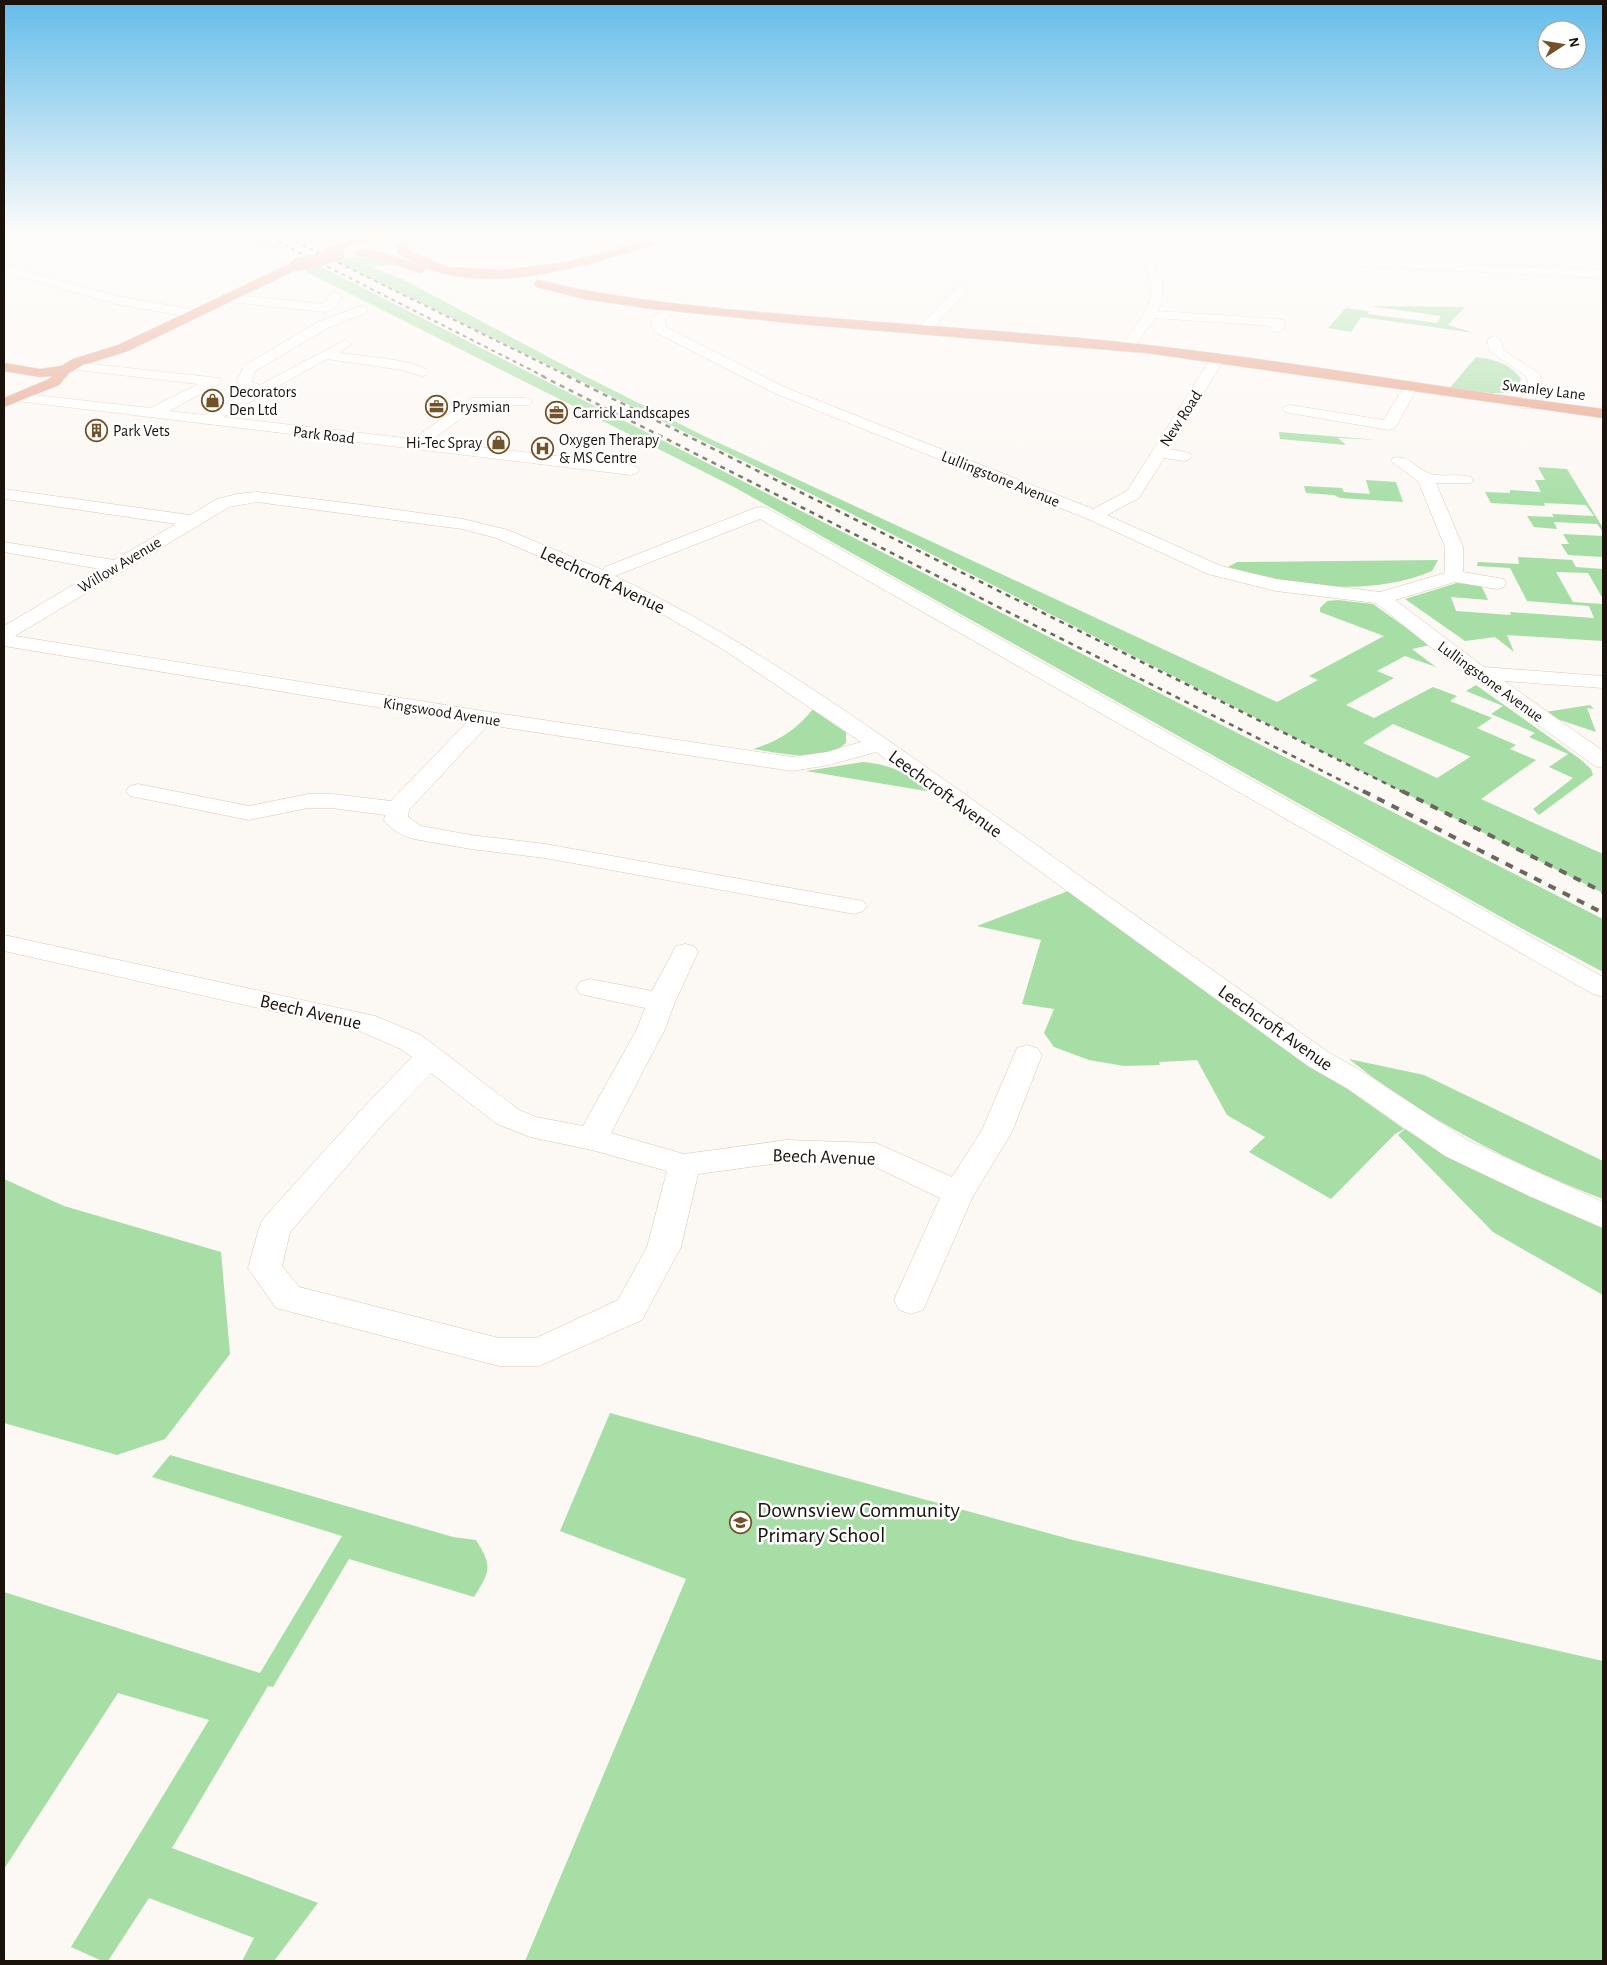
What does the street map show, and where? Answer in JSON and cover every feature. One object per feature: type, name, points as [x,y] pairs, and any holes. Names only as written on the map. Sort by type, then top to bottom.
[{"type":"main road","points":[[4,368],[72,366],[123,348],[169,326]]},
{"type":"main road","name":"Swanley Lane","points":[[860,326],[1127,347],[1218,358],[1526,405],[1603,414]]},
{"type":"main road","points":[[72,366],[71,358],[57,357],[89,351],[155,332]]},
{"type":"main road","points":[[4,360],[31,367]]},
{"type":"main road","points":[[14,398],[54,382],[72,366]]},
{"type":"main road","points":[[14,398],[31,367]]},
{"type":"street","points":[[260,389],[245,385],[244,381],[249,369],[322,326]]},
{"type":"street","name":"Lullingstone Avenue","points":[[659,326],[660,329],[779,390],[1094,514],[1222,572],[1284,586],[1382,598],[1454,576],[1497,583]]},
{"type":"street","points":[[923,332],[929,326]]},
{"type":"street","points":[[1127,347],[1143,326]]},
{"type":"street","points":[[1494,340],[1497,352],[1533,374],[1535,382],[1526,405]]},
{"type":"street","points":[[206,420],[345,344]]},
{"type":"street","points":[[325,355],[404,366],[422,372]]},
{"type":"street","name":"New Road","points":[[1094,514],[1133,494],[1218,358]]},
{"type":"street","points":[[72,366],[214,381],[153,413]]},
{"type":"street","points":[[1290,410],[1389,425],[1410,388]]},
{"type":"street","name":"Park Road","points":[[14,398],[631,470]]},
{"type":"street","points":[[415,445],[477,401],[525,402]]},
{"type":"street","name":"New Road","points":[[1158,452],[1184,456]]},
{"type":"street","points":[[1400,461],[1425,478],[1465,480]]},
{"type":"street","points":[[1425,478],[1454,547],[1454,576]]},
{"type":"street","points":[[6,494],[193,520]]},
{"type":"street","name":"Leechcroft Avenue","points":[[237,499],[258,497],[463,524],[519,541],[597,574],[657,603],[728,644],[879,744],[1318,1059],[1358,1082],[1412,1120],[1456,1148],[1603,1216]]},
{"type":"street","name":"Willow Avenue","points":[[4,634],[193,520],[223,503],[237,499]]},
{"type":"street","points":[[612,571],[761,512],[1603,988]]},
{"type":"street","points":[[4,547],[115,566]]},
{"type":"street","name":"Lullingstone Avenue","points":[[1382,598],[1440,644],[1603,761]]},
{"type":"street","name":"Kingswood Avenue","points":[[4,640],[483,718],[792,764],[829,758],[879,744]]},
{"type":"street","points":[[1481,673],[1603,682]]},
{"type":"street","points":[[483,718],[397,809],[396,820],[414,832],[471,842],[545,851],[854,906]]},
{"type":"street","points":[[138,791],[249,813],[308,801],[332,801],[397,809]]},
{"type":"street","name":"Beech Avenue","points":[[4,943],[365,1023],[411,1042],[508,1116],[530,1126],[592,1139],[684,1164],[787,1151],[876,1154],[958,1193]]},
{"type":"street","points":[[592,1139],[651,1029],[685,952]]},
{"type":"street","points":[[590,988],[662,1002]]},
{"type":"street","points":[[911,1300],[958,1193],[997,1132],[1027,1055]]},
{"type":"street","points":[[429,1057],[374,1115],[275,1228],[265,1268],[288,1298],[499,1352],[539,1352],[630,1310],[664,1247],[684,1164]]},
{"type":"green space","points":[[414,326],[437,326],[1603,919],[1603,972],[1519,927],[734,487]]},
{"type":"green space","points":[[467,326],[490,326],[704,436],[1277,702],[1318,680],[1309,676],[1384,636],[1320,612],[1320,608],[1327,601],[1338,600],[1373,604],[1430,645],[1412,649],[1436,667],[1405,656],[1377,671],[1394,678],[1346,705],[1374,718],[1433,687],[1457,696],[1450,701],[1492,718],[1477,728],[1516,745],[1510,749],[1536,760],[1481,799],[1603,854],[1603,893],[850,513]],"holes":[[[1393,724],[1470,757],[1437,778],[1363,743]]]},
{"type":"green space","points":[[1330,326],[1355,326],[1351,332],[1328,328]]},
{"type":"green space","points":[[1422,326],[1450,326],[1474,333]]},
{"type":"green space","points":[[1476,357],[1496,361],[1507,366],[1521,379],[1517,389],[1512,392],[1495,393],[1449,389]]},
{"type":"green space","points":[[1279,432],[1378,440],[1338,438],[1346,445],[1280,439]]},
{"type":"green space","points":[[1538,467],[1567,469],[1603,528],[1603,532],[1597,524],[1554,522],[1557,529],[1534,527],[1527,516],[1554,517],[1552,514],[1594,516],[1586,505],[1544,503],[1545,506],[1491,503],[1485,492],[1510,493],[1510,490],[1541,492],[1535,480],[1545,480]]},
{"type":"green space","points":[[1366,480],[1396,482],[1403,502],[1340,498],[1334,495],[1306,493],[1304,486],[1342,488],[1344,492],[1370,494]]},
{"type":"green space","points":[[1563,534],[1603,536],[1603,557],[1568,555],[1561,544],[1569,544]]},
{"type":"green space","points":[[1518,557],[1572,560],[1576,567],[1603,569],[1603,599],[1588,573],[1556,572],[1573,602],[1603,604],[1603,641],[1507,635],[1514,652],[1495,637],[1465,641],[1405,599],[1457,583],[1481,585],[1488,600],[1451,597],[1456,611],[1511,615],[1510,612],[1594,618],[1589,606],[1527,601],[1510,568],[1477,566],[1478,562],[1519,564]]},
{"type":"green space","points":[[1438,560],[1432,571],[1407,579],[1356,587],[1304,584],[1228,567],[1237,562]]},
{"type":"green space","points":[[1476,685],[1580,759],[1591,769],[1593,775],[1539,815],[1533,809],[1573,778],[1549,767],[1568,754],[1529,737],[1535,733],[1491,714],[1503,706],[1466,691]]},
{"type":"green space","points":[[1590,705],[1594,709],[1587,708],[1596,732],[1539,713]]},
{"type":"green space","points":[[813,709],[846,730],[846,743],[837,749],[814,755],[753,749],[786,734]]},
{"type":"green space","points":[[863,762],[884,765],[900,771],[932,792],[806,771]]},
{"type":"green space","points":[[1068,891],[1404,1129],[1395,1134],[1331,1199],[1249,1152],[1265,1137],[1227,1115],[1197,1060],[1159,1062],[1160,1065],[1124,1066],[1089,1060],[1054,1047],[1044,1033],[1054,1009],[1022,1004],[1041,940],[977,926]]},
{"type":"green space","points":[[1349,1059],[1424,1075],[1603,1161],[1603,1199],[1536,1171],[1471,1139],[1408,1102]]},
{"type":"green space","points":[[1405,1129],[1502,1183],[1603,1227],[1603,1295],[1493,1232],[1398,1135]]},
{"type":"green space","points":[[4,1179],[64,1206],[221,1252],[230,1354],[165,1439],[117,1455],[4,1423]]},
{"type":"green space","points":[[610,1413],[1073,1540],[1603,1661],[1603,1961],[525,1961],[686,1579],[560,1531]]},
{"type":"green space","points":[[170,1455],[453,1537],[476,1540],[487,1563],[486,1575],[474,1597],[349,1559],[273,1687],[268,1686],[172,1848],[318,1903],[274,1961],[242,1961],[254,1938],[149,1898],[108,1961],[102,1961],[71,1947],[209,1720],[118,1693],[4,1869],[4,1592],[260,1673],[342,1536],[152,1477]]},
{"type":"railway","points":[[444,326],[545,377]]},
{"type":"railway","points":[[466,326],[570,377]]},
{"type":"railway","points":[[542,376],[1366,793]]},
{"type":"railway","points":[[567,376],[1405,793]]},
{"type":"railway","points":[[1363,791],[1603,913]]},
{"type":"railway","points":[[1402,791],[1603,892]]},
{"type":"place","name":"Decorators Den Ltd","points":[[213,400]]},
{"type":"place","name":"Prysmian","points":[[436,406]]},
{"type":"place","name":"Carrick Landscapes","points":[[557,412]]},
{"type":"place","name":"Park Vets","points":[[97,430]]},
{"type":"place","name":"Hi-Tec Spray","points":[[498,442]]},
{"type":"place","name":"Oxygen Therapy & MS Centre","points":[[543,448]]},
{"type":"place","name":"Downsview Community Primary School","points":[[741,1522]]}]
